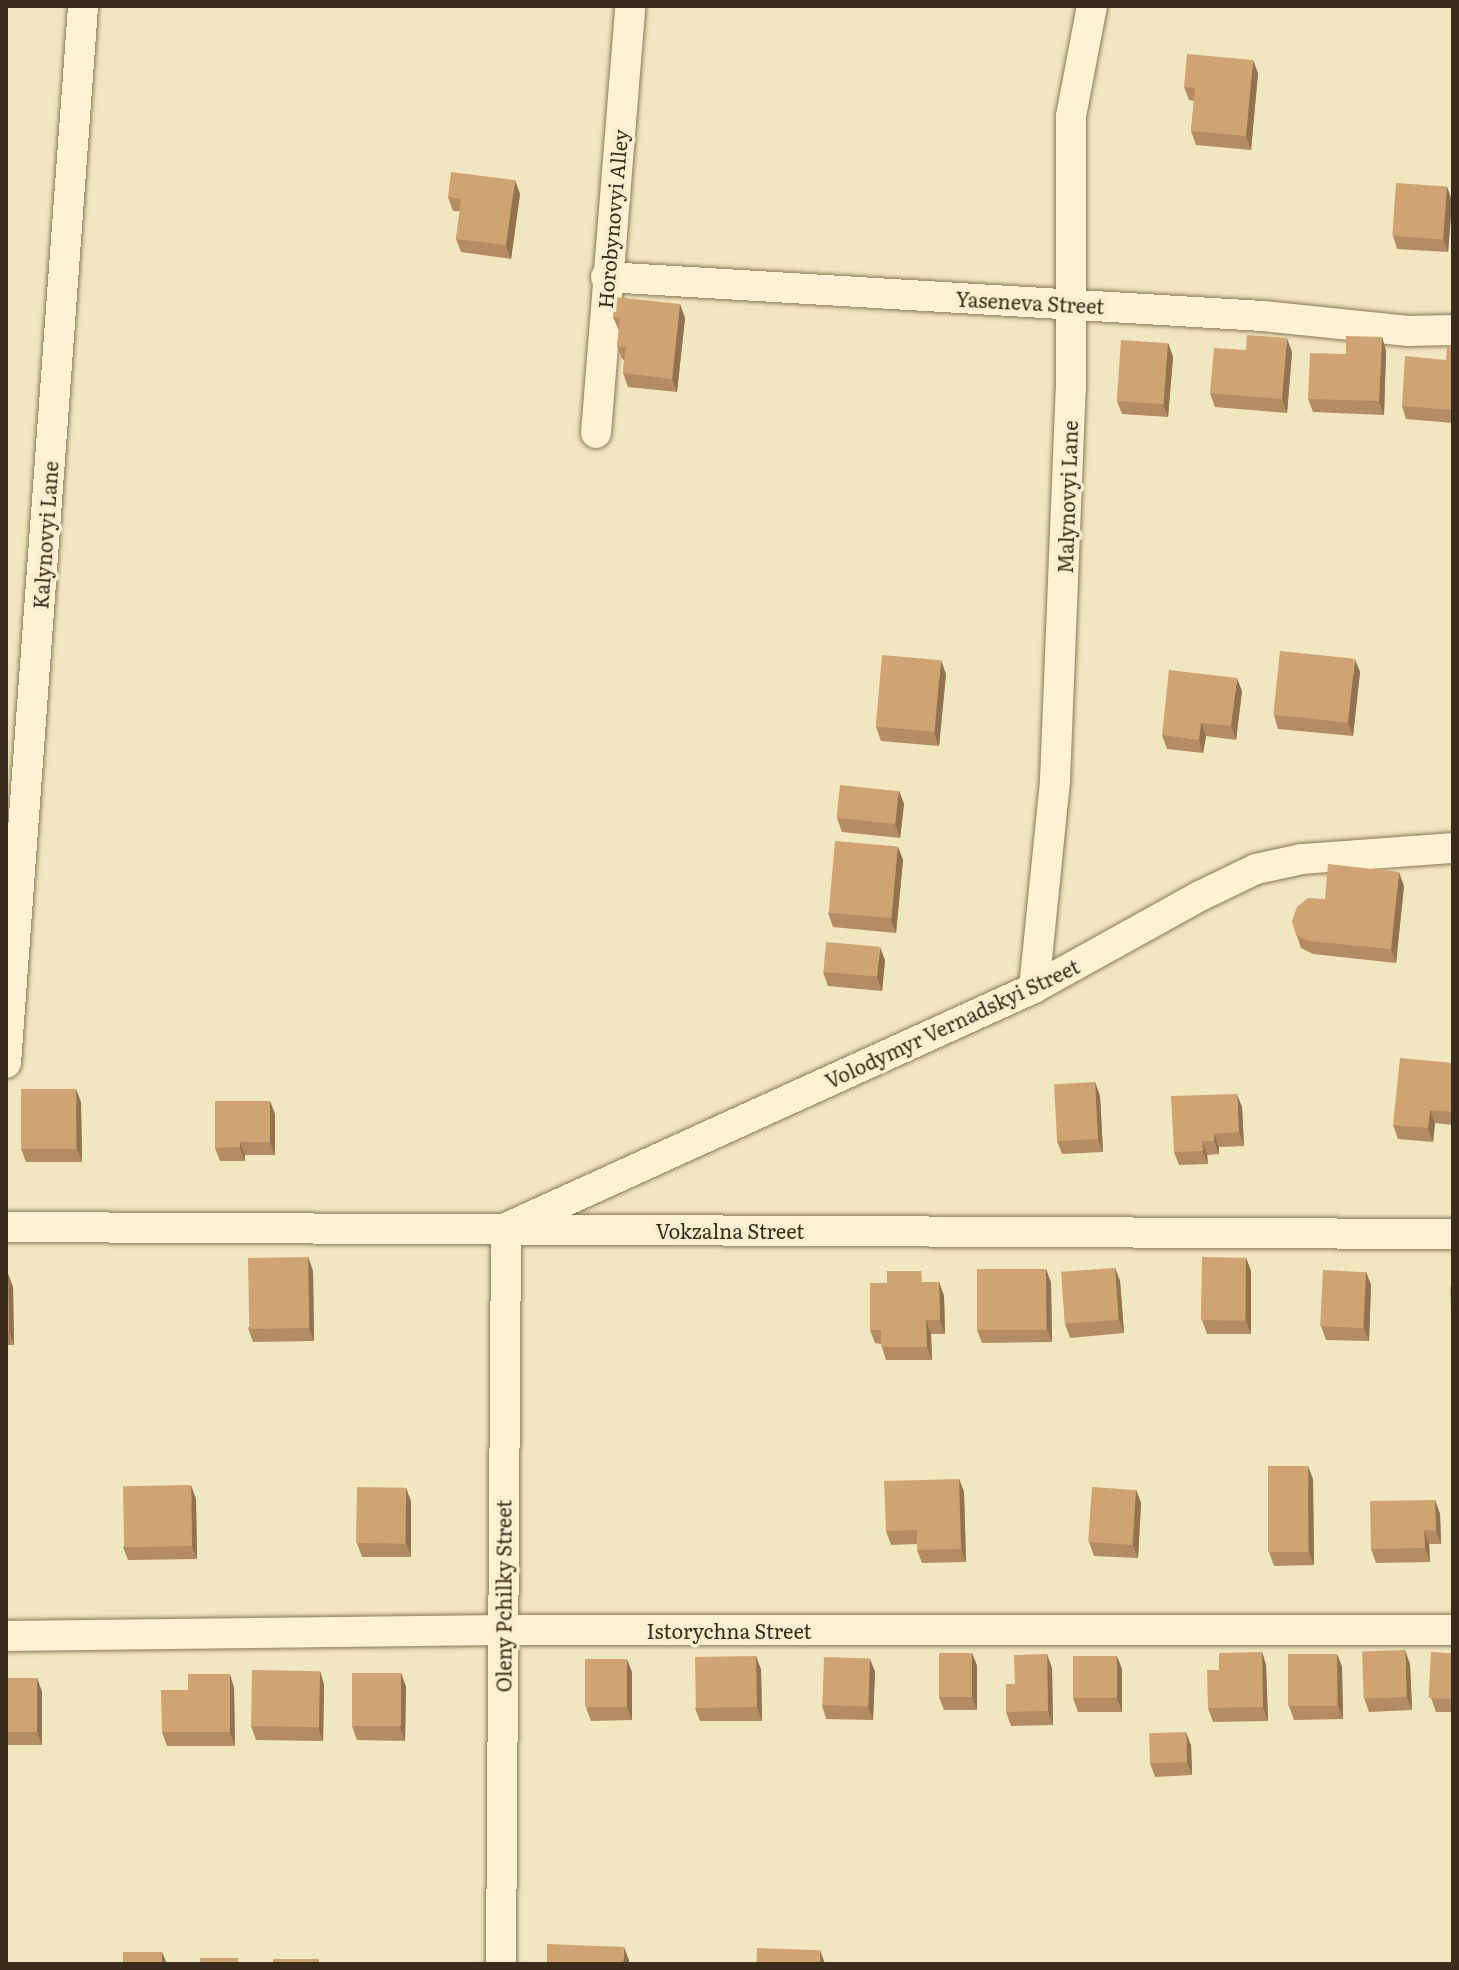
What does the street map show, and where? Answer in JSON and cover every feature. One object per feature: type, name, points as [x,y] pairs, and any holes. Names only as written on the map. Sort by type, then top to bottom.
[{"type":"street","name":"Kalynovyi Lane","points":[[6,1063],[83,6]]},
{"type":"street","name":"Horobynovyi Alley","points":[[596,433],[606,277],[630,6]]},
{"type":"street","name":"Malynovyi Lane","points":[[1034,988],[1055,780],[1072,305],[1071,116],[1092,6]]},
{"type":"street","name":"Yaseneva Street","points":[[606,277],[1263,316],[1408,331],[1453,330]]},
{"type":"street","name":"Volodymyr Vernadskyi Street","points":[[506,1228],[1034,988],[1202,895],[1256,869],[1302,859],[1453,848]]},
{"type":"street","name":"Vokzalna Street","points":[[6,1227],[1453,1234]]},
{"type":"street","name":"Oleny Pchilky Street","points":[[501,1964],[506,1228]]},
{"type":"street","name":"Istorychna Street","points":[[6,1636],[503,1630],[1453,1630]]},
{"type":"building","points":[[1187,54],[1253,60],[1246,136],[1191,131],[1195,88],[1184,87]]},
{"type":"building","points":[[451,172],[515,180],[506,245],[456,239],[461,199],[448,197]]},
{"type":"building","points":[[1396,183],[1447,187],[1443,239],[1392,236]]},
{"type":"building","points":[[615,297],[680,304],[672,379],[623,373],[626,347],[617,346],[620,318],[613,317]]},
{"type":"building","points":[[1247,335],[1287,338],[1282,399],[1210,393],[1214,348],[1246,350]]},
{"type":"building","points":[[1346,336],[1382,337],[1379,401],[1308,399],[1310,353],[1346,354]]},
{"type":"building","points":[[1121,340],[1168,343],[1164,404],[1117,401]]},
{"type":"building","points":[[1447,345],[1453,346],[1453,410],[1402,406],[1405,356],[1446,360]]},
{"type":"building","points":[[1280,651],[1355,659],[1348,722],[1273,715]]},
{"type":"building","points":[[882,655],[941,660],[935,732],[876,727]]},
{"type":"building","points":[[1169,670],[1237,678],[1231,726],[1201,723],[1199,740],[1162,735]]},
{"type":"building","points":[[840,785],[899,791],[895,824],[837,818]]},
{"type":"building","points":[[835,841],[898,846],[891,918],[829,913]]},
{"type":"building","points":[[1328,864],[1399,872],[1391,949],[1308,941],[1296,935],[1292,921],[1297,907],[1308,898],[1325,899]]},
{"type":"building","points":[[826,942],[880,947],[877,977],[823,972]]},
{"type":"building","points":[[1400,1058],[1453,1063],[1453,1112],[1430,1110],[1428,1128],[1393,1125]]},
{"type":"building","points":[[1095,1082],[1098,1139],[1057,1141],[1054,1084]]},
{"type":"building","points":[[21,1089],[76,1089],[76,1149],[21,1149]]},
{"type":"building","points":[[1237,1094],[1239,1132],[1214,1134],[1214,1141],[1202,1141],[1203,1151],[1174,1152],[1171,1096]]},
{"type":"building","points":[[215,1101],[270,1101],[270,1142],[240,1142],[240,1147],[215,1148]]},
{"type":"building","points":[[308,1257],[309,1328],[249,1329],[248,1258]]},
{"type":"building","points":[[1202,1257],[1246,1258],[1245,1321],[1201,1320]]},
{"type":"building","points":[[1115,1268],[1119,1320],[1065,1324],[1061,1272]]},
{"type":"building","points":[[977,1269],[1046,1269],[1046,1330],[977,1330]]},
{"type":"building","points":[[1323,1270],[1366,1272],[1363,1328],[1320,1326]]},
{"type":"building","points":[[887,1271],[921,1271],[922,1282],[939,1282],[940,1320],[926,1320],[927,1347],[881,1347],[881,1330],[870,1330],[870,1283],[887,1283]]},
{"type":"building","points":[[8,1274],[9,1331],[6,1331]]},
{"type":"building","points":[[1450,1287],[1453,1287],[1453,1337],[1452,1337]]},
{"type":"building","points":[[1268,1466],[1308,1466],[1308,1552],[1268,1552]]},
{"type":"building","points":[[959,1479],[961,1549],[917,1550],[917,1530],[886,1531],[884,1481]]},
{"type":"building","points":[[191,1485],[192,1546],[124,1547],[123,1486]]},
{"type":"building","points":[[357,1487],[406,1488],[405,1544],[356,1543]]},
{"type":"building","points":[[1092,1487],[1136,1490],[1132,1545],[1088,1542]]},
{"type":"building","points":[[1435,1500],[1436,1531],[1424,1530],[1425,1548],[1371,1549],[1370,1501]]},
{"type":"building","points":[[1405,1650],[1407,1697],[1364,1698],[1362,1652]]},
{"type":"building","points":[[1262,1652],[1263,1707],[1208,1708],[1207,1670],[1219,1670],[1219,1653]]},
{"type":"building","points":[[1431,1652],[1453,1653],[1451,1699],[1429,1698]]},
{"type":"building","points":[[939,1653],[972,1653],[972,1697],[939,1697]]},
{"type":"building","points":[[1047,1654],[1048,1711],[1006,1712],[1006,1684],[1015,1684],[1014,1655]]},
{"type":"building","points":[[1288,1654],[1337,1654],[1337,1706],[1288,1706]]},
{"type":"building","points":[[756,1656],[757,1707],[696,1708],[695,1657]]},
{"type":"building","points":[[1073,1656],[1117,1656],[1117,1698],[1073,1698]]},
{"type":"building","points":[[824,1657],[870,1659],[868,1707],[822,1705]]},
{"type":"building","points":[[585,1659],[627,1659],[627,1707],[585,1707]]},
{"type":"building","points":[[252,1670],[320,1671],[319,1727],[251,1726]]},
{"type":"building","points":[[352,1673],[401,1673],[401,1726],[352,1726]]},
{"type":"building","points":[[188,1674],[230,1674],[230,1732],[162,1732],[161,1690],[188,1690]]},
{"type":"building","points":[[6,1678],[37,1678],[37,1732],[6,1732]]},
{"type":"building","points":[[1186,1732],[1187,1762],[1150,1763],[1149,1733]]},
{"type":"building","points":[[547,1944],[624,1947],[623,1964],[547,1964]]},
{"type":"building","points":[[757,1948],[820,1950],[819,1964],[756,1964]]},
{"type":"building","points":[[123,1952],[162,1952],[162,1964],[123,1964]]},
{"type":"building","points":[[200,1958],[238,1958],[238,1964],[200,1964]]},
{"type":"building","points":[[273,1959],[319,1959],[319,1964],[273,1964]]}]
